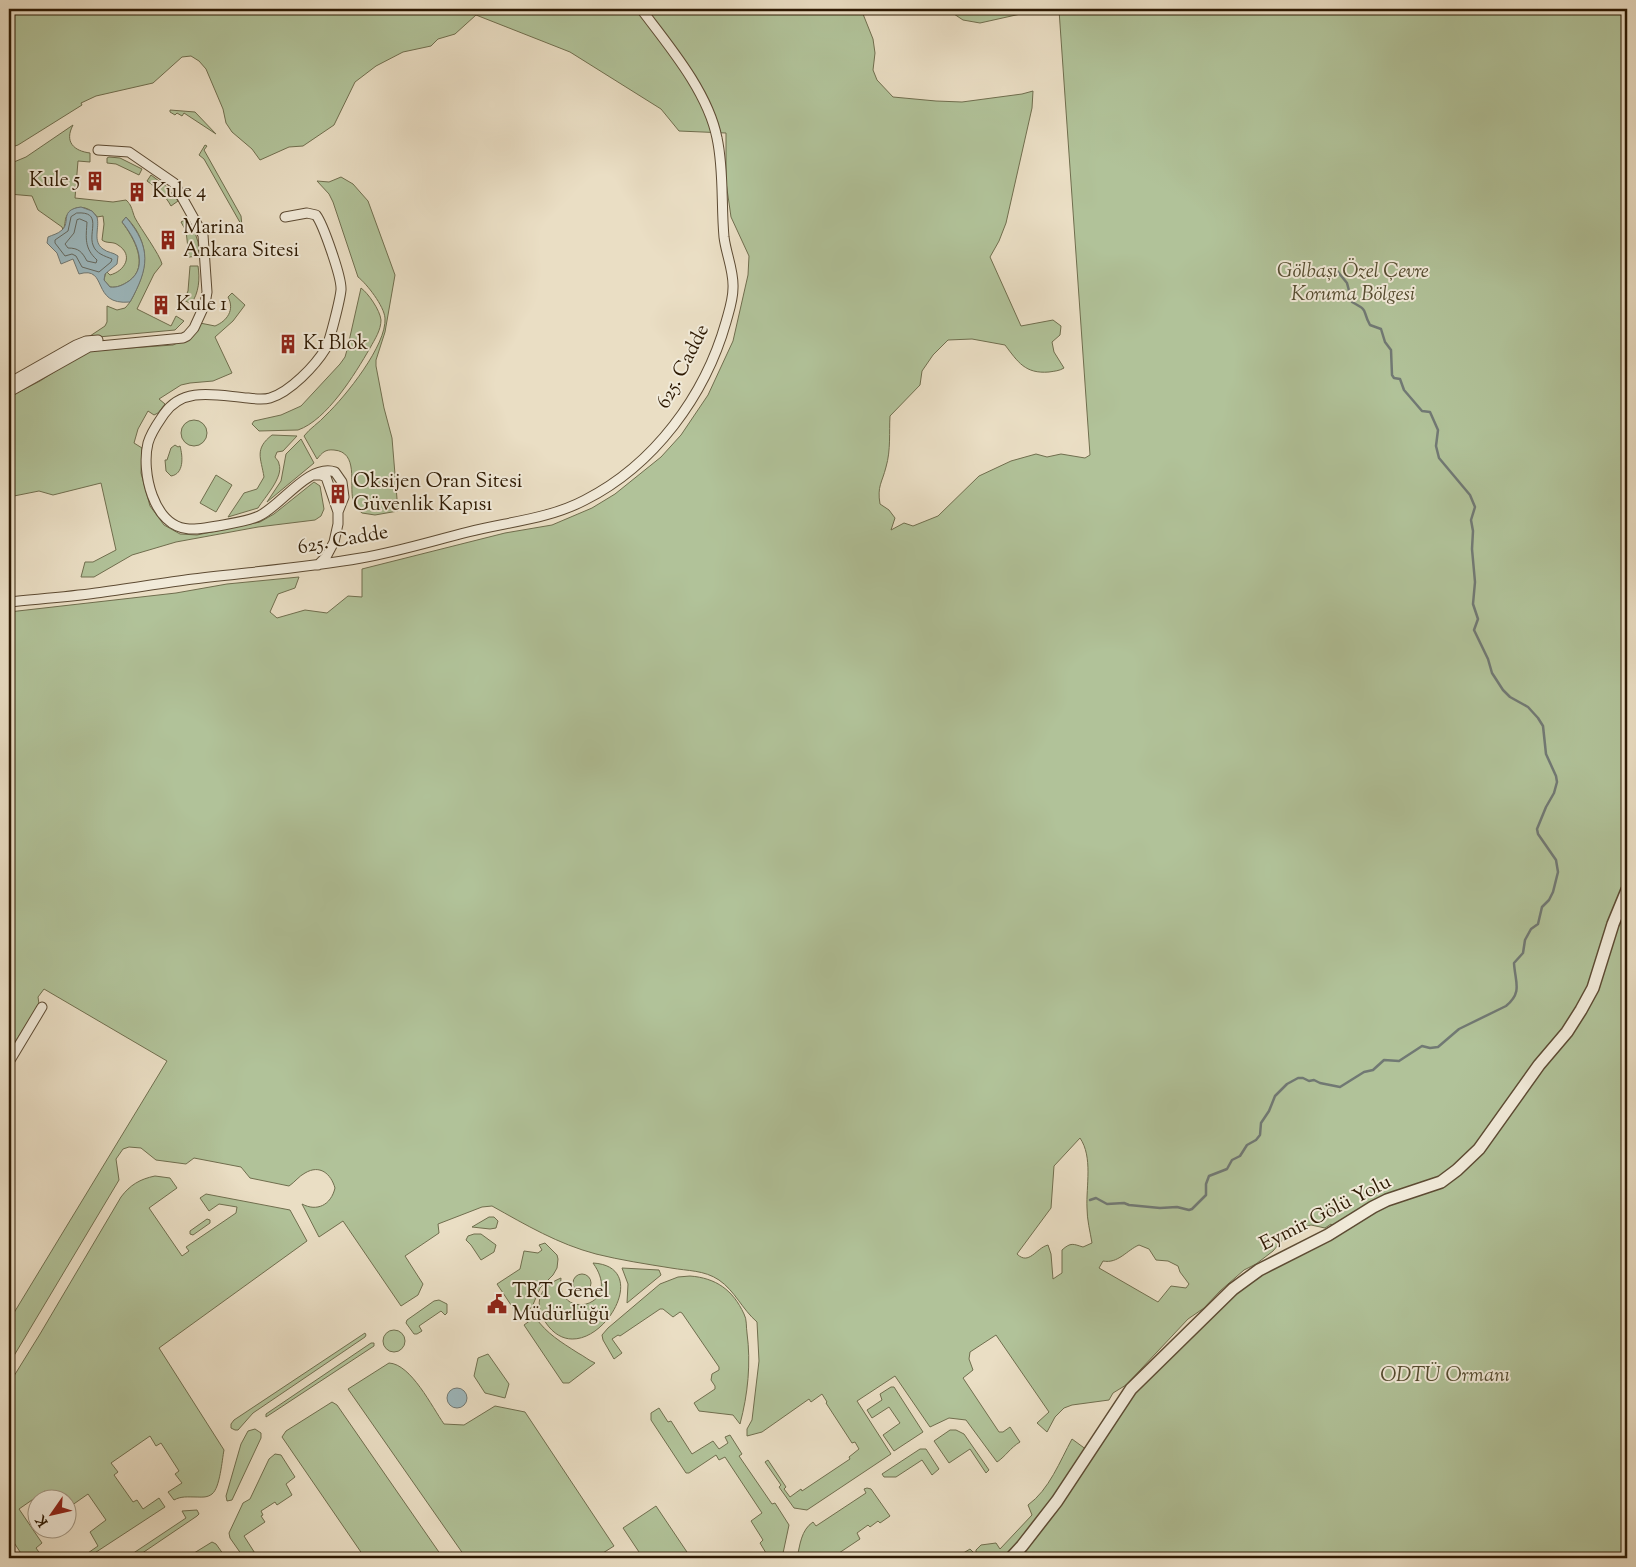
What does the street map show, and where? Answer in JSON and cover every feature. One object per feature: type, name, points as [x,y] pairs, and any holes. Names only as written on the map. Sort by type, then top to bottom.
[{"type":"street","name":"625. Cadde","points":[[9,602],[94,594],[191,579],[364,558],[564,510],[587,500],[613,483],[648,454],[664,438],[692,399],[717,350],[730,308],[733,290],[724,238],[719,146],[714,123],[693,83],[641,9]]},
{"type":"street","points":[[9,392],[84,348],[177,339],[187,336],[194,328],[205,304],[207,292],[204,235],[174,183],[129,152],[98,150]]},
{"type":"street","points":[[285,217],[307,213],[316,215],[321,223],[339,278],[341,291],[325,349],[292,386],[271,398],[259,399],[198,394],[176,401],[167,410],[152,433],[147,452],[146,468],[154,500],[161,513],[176,526],[188,529],[258,516],[269,510],[312,475],[323,470],[334,472],[342,482],[344,498],[338,512]]},
{"type":"street","points":[[9,383],[81,342],[181,333],[190,325],[207,292]]},
{"type":"street","points":[[312,475],[321,474],[326,477],[338,512],[338,524],[334,542],[326,557],[318,565]]},
{"type":"street","name":"Eymir Gölü Yolu","points":[[1010,1558],[1022,1546],[1056,1501],[1131,1389],[1233,1289],[1259,1270],[1322,1238],[1373,1207],[1387,1200],[1441,1182],[1458,1170],[1479,1148],[1539,1065],[1567,1032],[1581,1010],[1592,988],[1613,924],[1627,890]]},
{"type":"street","points":[[9,1062],[42,1007]]},
{"type":"green space","points":[[9,9],[861,9],[873,39],[875,53],[873,70],[877,80],[893,97],[962,102],[1033,91],[1032,108],[1006,223],[990,257],[1021,326],[1053,320],[1061,326],[1060,335],[1052,342],[1054,352],[1064,368],[1049,372],[1034,371],[1018,362],[1005,345],[972,339],[948,340],[933,355],[922,371],[920,385],[890,416],[889,454],[879,493],[880,504],[889,510],[895,518],[891,530],[904,523],[913,526],[938,516],[979,476],[1011,461],[1036,454],[1047,457],[1061,454],[1085,458],[1090,455],[1059,10],[1043,9],[1627,9],[1627,1558],[1011,1558],[1120,1405],[1233,1289],[1335,1229],[1331,1224],[1325,1228],[1311,1225],[1291,1230],[1273,1251],[1256,1264],[1244,1270],[1204,1308],[1188,1319],[1126,1385],[1113,1393],[1109,1400],[1072,1405],[1064,1408],[1055,1417],[1047,1432],[1037,1423],[1049,1412],[996,1335],[970,1352],[969,1359],[973,1370],[963,1378],[999,1432],[1003,1432],[1010,1427],[1020,1442],[997,1462],[966,1420],[949,1418],[930,1427],[895,1376],[857,1401],[891,1454],[807,1510],[794,1508],[765,1462],[768,1460],[786,1487],[784,1489],[790,1497],[850,1459],[849,1457],[859,1449],[855,1442],[852,1443],[822,1394],[811,1402],[809,1399],[762,1432],[747,1436],[747,1429],[752,1420],[759,1361],[757,1322],[725,1284],[702,1273],[624,1260],[582,1250],[542,1233],[492,1206],[482,1207],[438,1224],[439,1233],[405,1256],[423,1284],[418,1295],[401,1306],[343,1221],[319,1237],[302,1204],[318,1207],[327,1203],[333,1194],[335,1188],[331,1178],[320,1170],[310,1170],[289,1186],[250,1178],[241,1167],[194,1158],[186,1164],[156,1160],[141,1148],[129,1147],[123,1149],[116,1159],[119,1180],[9,1364],[9,1321],[167,1061],[44,989],[38,997],[39,1004],[15,1042],[9,1039],[9,612],[176,593],[227,584],[299,577],[295,588],[278,594],[270,612],[277,618],[305,610],[327,613],[348,596],[362,597],[362,569],[505,533],[552,525],[592,508],[615,494],[661,457],[681,435],[708,395],[733,341],[748,275],[749,256],[731,217],[726,182],[726,133],[679,131],[661,109],[570,52],[476,15],[455,34],[438,39],[431,46],[403,52],[376,66],[355,82],[334,125],[303,146],[289,147],[260,160],[252,149],[232,132],[226,123],[223,109],[206,69],[191,56],[182,57],[153,83],[96,96],[81,103],[82,105],[18,145],[9,148]],"holes":[[[1080,1138],[1088,1163],[1087,1212],[1092,1243],[1083,1247],[1070,1245],[1062,1250],[1062,1273],[1053,1279],[1051,1254],[1048,1245],[1029,1257],[1025,1258],[1017,1254],[1051,1208],[1054,1166]],[[1139,1245],[1149,1249],[1156,1260],[1168,1261],[1178,1266],[1189,1284],[1186,1288],[1171,1286],[1158,1302],[1099,1268],[1103,1261],[1118,1259]]]},
{"type":"green space","points":[[918,9],[1043,9],[980,23],[963,20],[948,10],[938,12]]},
{"type":"green space","points":[[170,110],[195,112],[216,134],[184,113],[182,116],[177,113],[175,115]]},
{"type":"green space","points":[[73,125],[70,131],[72,145],[79,150],[90,153],[90,162],[78,161],[75,198],[113,202],[126,200],[130,204],[135,218],[162,264],[154,274],[137,309],[171,326],[176,316],[184,321],[175,330],[87,338],[105,326],[107,322],[107,306],[117,310],[125,308],[133,296],[141,278],[145,259],[142,242],[138,233],[126,217],[122,222],[138,252],[138,268],[135,275],[129,281],[120,286],[110,287],[104,280],[106,271],[110,275],[120,270],[126,262],[126,253],[118,245],[102,240],[103,216],[97,217],[87,209],[75,208],[67,216],[63,230],[62,227],[38,210],[32,196],[9,194],[9,164],[26,157]]},
{"type":"green space","points":[[205,145],[207,146],[204,150],[241,216],[242,226],[204,159],[199,155]]},
{"type":"green space","points":[[107,158],[120,158],[142,169],[139,175],[116,164],[107,163]]},
{"type":"green space","points":[[151,175],[167,187],[178,201],[171,206],[166,198],[147,181]]},
{"type":"green space","points":[[341,177],[353,184],[368,201],[395,275],[385,332],[376,360],[376,366],[392,438],[398,511],[375,515],[362,513],[353,500],[350,462],[347,456],[342,452],[328,450],[317,459],[304,436],[334,407],[354,384],[372,356],[384,329],[385,318],[382,308],[370,290],[358,277],[333,202],[329,194],[317,181],[329,182]]},
{"type":"green space","points":[[190,217],[198,242],[199,256],[189,257],[186,231],[181,222]]},
{"type":"green space","points":[[190,266],[198,266],[199,276],[197,291],[191,304],[184,300],[188,291]]},
{"type":"green space","points":[[361,288],[376,307],[381,324],[364,359],[348,383],[330,407],[309,425],[298,430],[259,431],[252,424],[254,421],[281,415],[301,406],[345,357]]},
{"type":"green space","points":[[232,293],[245,305],[233,321],[215,337],[232,373],[213,381],[181,385],[159,399],[165,404],[154,415],[148,411],[138,429],[134,443],[142,448],[141,473],[150,506],[164,525],[180,534],[197,535],[260,522],[274,514],[314,482],[320,486],[324,509],[321,516],[315,520],[258,527],[176,542],[132,555],[94,577],[81,577],[85,562],[93,562],[116,550],[101,483],[53,495],[39,491],[9,497],[9,397],[40,381],[87,351],[173,345],[186,339],[200,323],[215,326],[229,314],[231,306],[228,297]]},
{"type":"green space","points":[[194,420],[203,424],[207,433],[203,442],[194,446],[185,442],[181,433],[185,424]]},
{"type":"green space","points":[[272,435],[297,436],[283,451],[277,452],[275,457],[279,462],[280,469],[273,487],[258,508],[228,517],[244,493],[257,489],[264,477],[260,454],[266,440]]},
{"type":"green space","points":[[301,439],[314,463],[267,502],[281,481],[286,454]]},
{"type":"green space","points":[[175,445],[180,446],[182,464],[178,472],[171,476],[166,471],[165,460],[167,460],[171,448]]},
{"type":"green space","points":[[216,475],[232,485],[216,512],[200,503]]},
{"type":"green space","points":[[155,1176],[170,1178],[177,1188],[149,1208],[182,1256],[189,1251],[186,1247],[236,1213],[237,1207],[219,1204],[209,1211],[200,1198],[206,1194],[290,1210],[307,1241],[159,1348],[224,1450],[219,1480],[215,1491],[206,1497],[185,1497],[174,1500],[168,1492],[182,1483],[175,1474],[179,1471],[161,1443],[156,1446],[150,1436],[111,1463],[118,1472],[114,1475],[133,1502],[137,1500],[143,1509],[159,1498],[165,1507],[87,1558],[85,1555],[98,1546],[90,1532],[106,1520],[88,1494],[78,1501],[78,1490],[28,1490],[28,1503],[19,1509],[28,1522],[28,1540],[40,1540],[42,1543],[36,1548],[43,1558],[24,1558],[9,1535],[9,1384],[121,1197],[136,1183]]},
{"type":"green space","points":[[489,1217],[494,1217],[498,1221],[496,1228],[472,1227]]},
{"type":"green space","points":[[207,1219],[210,1220],[210,1223],[193,1235],[190,1234],[190,1231]]},
{"type":"green space","points":[[481,1234],[496,1245],[494,1252],[481,1260],[466,1240],[468,1236]]},
{"type":"green space","points":[[545,1243],[557,1255],[557,1268],[540,1288],[532,1307],[519,1317],[497,1284],[520,1269],[524,1251],[538,1253],[542,1250],[539,1245]]},
{"type":"green space","points":[[593,1263],[612,1269],[620,1282],[619,1299],[610,1316],[596,1330],[580,1338],[562,1337],[546,1323],[542,1316],[539,1302],[540,1296],[548,1286],[561,1278],[562,1292],[568,1301],[577,1304],[587,1304],[595,1299],[601,1291],[601,1278]]},
{"type":"green space","points":[[622,1268],[659,1270],[661,1275],[627,1303],[628,1284]]},
{"type":"green space","points":[[578,1274],[586,1274],[591,1279],[589,1290],[578,1292],[573,1287],[573,1279]]},
{"type":"green space","points":[[690,1276],[708,1279],[723,1287],[735,1298],[745,1316],[749,1367],[747,1390],[740,1424],[733,1415],[699,1411],[694,1403],[715,1389],[711,1380],[712,1374],[719,1370],[719,1367],[682,1313],[680,1312],[673,1317],[663,1309],[660,1309],[620,1336],[618,1335],[612,1339],[622,1353],[614,1359],[603,1340],[602,1335],[608,1328],[660,1284],[678,1277]]},
{"type":"green space","points":[[439,1300],[447,1304],[447,1313],[445,1315],[441,1311],[419,1326],[422,1331],[414,1334],[406,1323],[407,1320],[434,1301]]},
{"type":"green space","points":[[535,1317],[555,1337],[595,1363],[569,1383],[563,1383],[524,1325]]},
{"type":"green space","points":[[394,1330],[404,1337],[405,1341],[398,1351],[394,1352],[384,1345],[383,1341],[390,1331]]},
{"type":"green space","points":[[365,1333],[365,1337],[253,1413],[238,1430],[231,1428],[234,1420]]},
{"type":"green space","points":[[371,1343],[374,1343],[374,1346],[266,1417],[266,1414]]},
{"type":"green space","points":[[488,1354],[509,1384],[505,1398],[485,1393],[474,1376],[478,1358]]},
{"type":"green space","points":[[389,1363],[397,1365],[413,1378],[444,1424],[464,1425],[495,1406],[525,1412],[614,1546],[595,1558],[466,1558],[348,1389]]},
{"type":"green space","points":[[894,1387],[923,1432],[894,1451],[883,1435],[900,1423],[889,1407],[872,1418],[867,1410],[882,1400],[880,1394]]},
{"type":"green space","points":[[332,1402],[337,1405],[443,1558],[365,1558],[282,1437],[286,1431]]},
{"type":"green space","points":[[659,1408],[668,1422],[671,1421],[692,1454],[713,1441],[719,1449],[728,1443],[725,1437],[730,1435],[742,1454],[739,1456],[772,1504],[775,1503],[789,1525],[782,1558],[769,1558],[760,1543],[763,1540],[751,1521],[762,1513],[725,1457],[719,1460],[716,1455],[689,1473],[686,1473],[651,1420],[651,1413]]},
{"type":"green space","points":[[255,1429],[261,1433],[261,1438],[232,1500],[227,1501],[226,1496],[241,1444],[248,1431]]},
{"type":"green space","points":[[950,1430],[956,1430],[964,1434],[989,1470],[986,1473],[970,1449],[949,1463],[934,1441]]},
{"type":"green space","points":[[1072,1439],[1087,1450],[1031,1530],[1005,1558],[955,1558],[970,1549],[976,1555],[976,1550],[981,1545],[996,1543],[1000,1549],[1032,1515],[1028,1505],[1048,1483]]},
{"type":"green space","points":[[920,1449],[926,1449],[939,1469],[932,1475],[922,1460],[896,1477],[884,1477],[882,1474]]},
{"type":"green space","points":[[275,1454],[281,1455],[295,1477],[286,1484],[292,1495],[277,1505],[275,1502],[261,1511],[263,1515],[261,1516],[265,1522],[244,1536],[258,1558],[244,1558],[230,1538],[229,1533],[243,1503],[250,1499],[269,1459]]},
{"type":"green space","points":[[864,1489],[871,1489],[890,1516],[880,1523],[878,1521],[870,1527],[868,1525],[857,1533],[860,1539],[839,1553],[842,1558],[797,1558],[802,1538],[809,1525],[813,1522],[816,1526],[866,1493]]},
{"type":"green space","points":[[656,1506],[691,1558],[643,1558],[623,1528]]},
{"type":"green space","points":[[197,1510],[199,1514],[197,1516],[135,1558],[126,1558],[186,1518],[182,1511]]},
{"type":"green space","points":[[212,1542],[216,1544],[226,1558],[186,1558]]},
{"type":"water","points":[[81,207],[92,211],[97,217],[97,238],[100,246],[118,256],[117,264],[105,274],[104,280],[110,287],[120,286],[129,281],[139,268],[138,252],[132,236],[122,222],[126,217],[140,239],[144,249],[144,268],[130,302],[118,302],[109,298],[94,275],[88,273],[79,274],[73,259],[61,264],[57,253],[47,243],[48,237],[62,230],[68,213]]},
{"type":"water","points":[[457,1388],[464,1391],[467,1398],[464,1405],[457,1408],[450,1405],[447,1398],[450,1391]]},
{"type":"waterway","points":[[1090,1200],[1096,1198],[1107,1204],[1124,1203],[1160,1208],[1177,1207],[1192,1209],[1206,1195],[1206,1184],[1209,1176],[1227,1169],[1232,1160],[1240,1156],[1247,1145],[1256,1140],[1260,1135],[1261,1123],[1269,1111],[1275,1096],[1287,1084],[1298,1078],[1303,1078],[1340,1087],[1364,1072],[1373,1070],[1384,1060],[1399,1061],[1422,1046],[1438,1047],[1459,1029],[1506,1006],[1515,996],[1517,986],[1514,963],[1523,953],[1525,940],[1531,929],[1538,924],[1542,907],[1549,900],[1553,892],[1558,872],[1556,860],[1538,834],[1537,829],[1554,793],[1557,782],[1556,776],[1546,754],[1543,726],[1528,707],[1510,697],[1503,690],[1492,673],[1488,659],[1474,630],[1478,619],[1473,604],[1475,582],[1471,520],[1475,507],[1470,495],[1439,458],[1436,446],[1438,430],[1430,412],[1422,411],[1404,390],[1400,379],[1394,378],[1392,375],[1391,350],[1385,342],[1381,329],[1370,325],[1363,309],[1352,302],[1347,283],[1334,267]]},
{"type":"place","name":"Kule 5","points":[[95,181]]},
{"type":"place","name":"Kule 4","points":[[137,192]]},
{"type":"place","name":"Marina Ankara Sitesi","points":[[168,240]]},
{"type":"place","name":"Kule 1","points":[[161,305]]},
{"type":"place","name":"K1 Blok","points":[[288,344]]},
{"type":"place","name":"Oksijen Oran Sitesi Güvenlik Kapısı","points":[[338,494]]},
{"type":"place","name":"TRT Genel Müdürlüğü","points":[[497,1304]]},
{"type":"park label","name":"Gölbaşı Özel Çevre Koruma Bölgesi","points":[[1353,284]]},
{"type":"park label","name":"ODTÜ Ormanı","points":[[1445,1376]]}]
